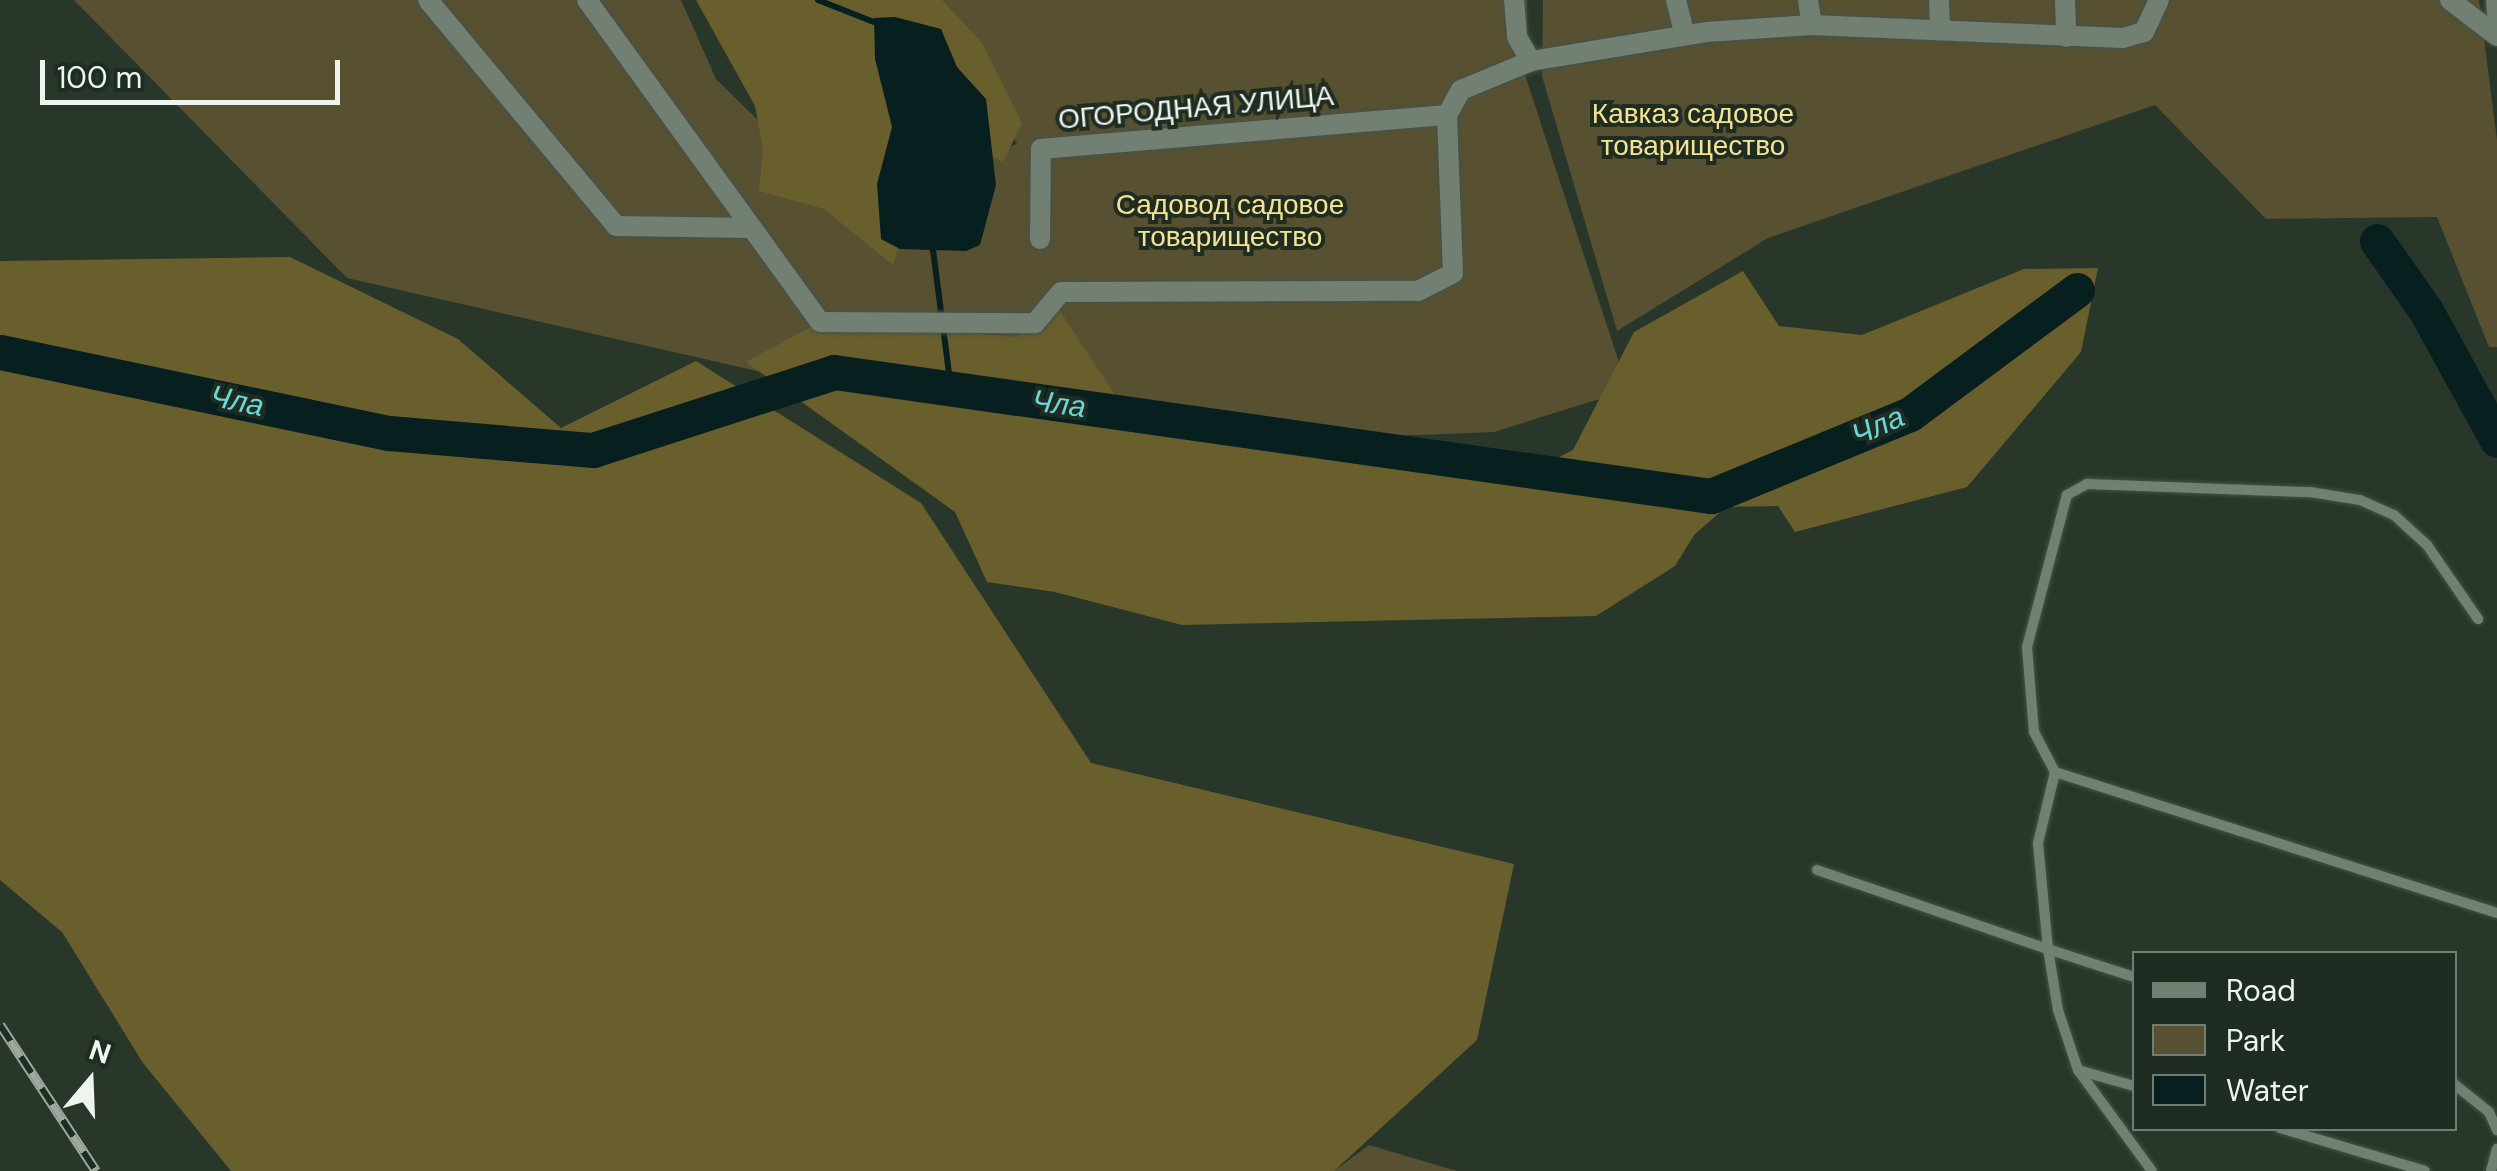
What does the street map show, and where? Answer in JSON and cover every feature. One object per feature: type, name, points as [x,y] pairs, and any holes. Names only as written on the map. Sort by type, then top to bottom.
[{"type":"street","points":[[428,0],[616,226],[752,228]]},
{"type":"street","points":[[587,0],[820,322],[1035,323],[1061,292],[1418,291],[1453,274],[1447,114],[1461,90],[1531,61],[1685,35],[1812,25],[1940,28],[2066,37],[2144,32],[2159,0]]},
{"type":"street","points":[[1514,0],[1518,37],[1531,61]]},
{"type":"street","points":[[1676,0],[1685,35]]},
{"type":"street","points":[[1808,0],[1812,25]]},
{"type":"street","points":[[1940,0],[1940,28]]},
{"type":"street","points":[[2065,0],[2066,37]]},
{"type":"street","points":[[2450,0],[2497,36]]},
{"type":"street","points":[[2496,0],[2497,14]]},
{"type":"street","name":"ОГОРОДНАЯ УЛИЦА","points":[[1040,239],[1041,149],[1447,114]]},
{"type":"lane","points":[[2152,1171],[2078,1070],[2058,1010],[2048,950],[2038,843],[2055,772],[2034,732],[2028,648],[2067,496],[2087,484],[2310,492],[2360,500],[2394,515],[2428,545],[2478,620]]},
{"type":"lane","points":[[2055,772],[2497,913]]},
{"type":"lane","points":[[1817,870],[2132,976]]},
{"type":"lane","points":[[2078,1070],[2132,1085]]},
{"type":"lane","points":[[2457,1086],[2489,1112],[2497,1130]]},
{"type":"lane","points":[[2290,1131],[2425,1171]]},
{"type":"lane","points":[[2491,1171],[2497,1149]]},
{"type":"green space","name":"Садовод садовое товарищество","points":[[74,0],[681,0],[716,79],[824,185],[890,192],[1017,144],[939,0],[1527,0],[1526,78],[1628,390],[1494,432],[1097,448],[347,278]]},
{"type":"green space","name":"Кавказ садовое товарищество","points":[[1543,0],[2479,0],[2497,140],[2497,347],[2489,347],[2437,217],[2266,219],[2155,105],[1768,238],[1617,331],[1542,76]]},
{"type":"green space","points":[[1369,1145],[1457,1171],[1334,1171]]},
{"type":"shaded area","points":[[696,0],[942,0],[982,43],[1022,123],[1003,162],[890,97],[902,236],[893,265],[824,209],[759,191],[763,150],[755,106]]},
{"type":"shaded area","points":[[290,257],[458,339],[561,428],[696,361],[921,503],[1091,763],[1514,864],[1477,1040],[1334,1171],[231,1171],[143,1063],[62,932],[0,880],[0,261]]},
{"type":"shaded area","points":[[2098,268],[2081,352],[1967,487],[1795,532],[1778,506],[1726,507],[1694,535],[1675,566],[1596,616],[1182,625],[1055,592],[987,582],[955,512],[746,362],[820,322],[1017,337],[1056,305],[1121,404],[1518,452],[1538,468],[1573,450],[1634,332],[1743,271],[1779,326],[1862,335],[2024,269]]},
{"type":"water","points":[[895,17],[941,29],[957,67],[986,99],[996,185],[980,245],[966,251],[900,249],[881,239],[877,184],[892,127],[875,59],[874,18]]},
{"type":"waterway","points":[[818,0],[876,23]]},
{"type":"waterway","name":"Чла","points":[[2377,241],[2426,311],[2497,440]]},
{"type":"waterway","points":[[938,244],[933,250],[951,389]]},
{"type":"waterway","name":"Чла","points":[[0,352],[389,433],[593,450],[834,372],[1711,496],[1910,414],[2077,290]]},
{"type":"railway","points":[[0,1025],[96,1171]]}]
